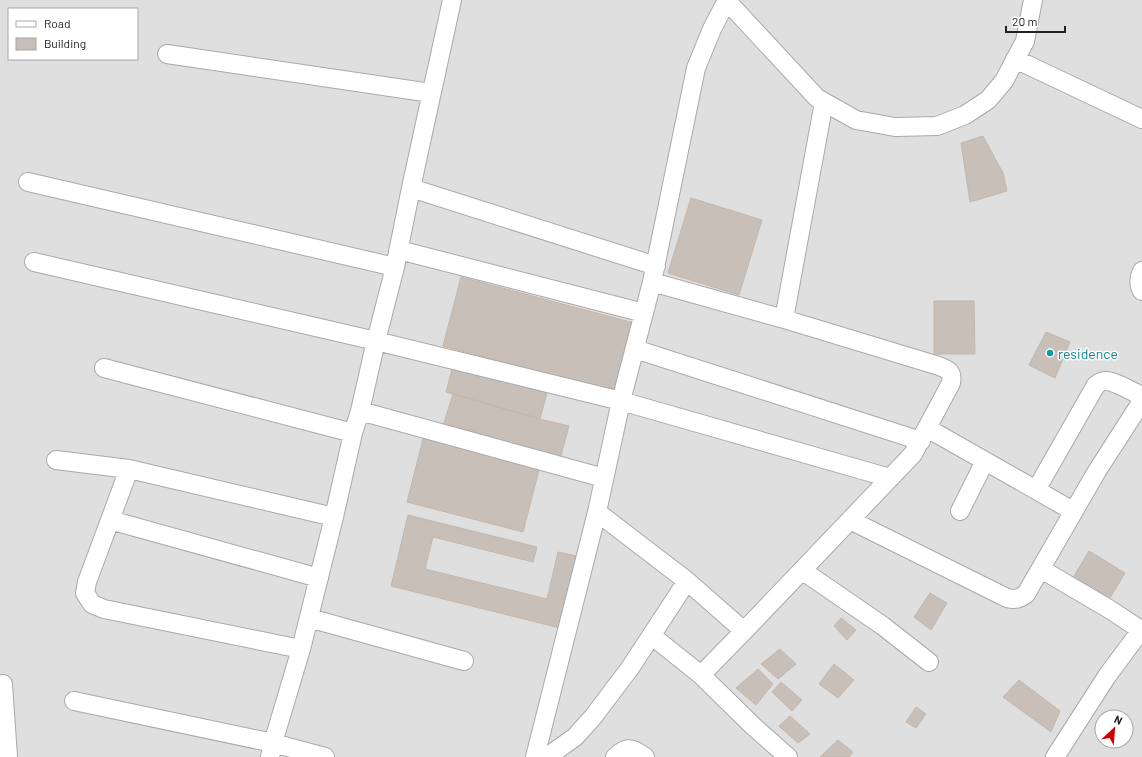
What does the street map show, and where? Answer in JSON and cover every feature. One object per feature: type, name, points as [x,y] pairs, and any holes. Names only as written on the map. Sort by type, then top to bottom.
[{"type":"street","points":[[272,750],[309,618],[353,433],[360,411],[397,259],[452,0]]},
{"type":"street","points":[[535,757],[597,512],[621,401],[654,274],[696,68],[726,0],[817,98],[856,120],[895,127],[937,126],[965,115],[988,100],[1004,81],[1025,41],[1033,0]]},
{"type":"street","points":[[167,54],[432,93]]},
{"type":"street","points":[[1015,59],[1142,119]]},
{"type":"street","points":[[784,319],[824,102]]},
{"type":"street","points":[[28,182],[397,259],[644,313]]},
{"type":"street","points":[[411,188],[784,319],[947,369],[951,373],[951,383],[913,454],[701,675]]},
{"type":"street","points":[[34,262],[376,341],[621,401],[890,478]]},
{"type":"street","points":[[1142,271],[1140,276],[1140,288],[1142,291]]},
{"type":"street","points":[[635,348],[924,434],[985,461],[1073,511]]},
{"type":"street","points":[[104,368],[353,433]]},
{"type":"street","points":[[1036,490],[1096,386],[1100,382],[1106,380],[1142,396]]},
{"type":"street","points":[[850,520],[1007,598],[1019,598],[1026,594],[1097,471],[1142,401]]},
{"type":"street","points":[[360,411],[604,478]]},
{"type":"street","points":[[56,460],[128,469],[334,517]]},
{"type":"street","points":[[960,511],[985,461]]},
{"type":"street","points":[[128,469],[87,582],[85,593],[92,604],[104,609],[301,649]]},
{"type":"street","points":[[597,512],[687,581],[744,631]]},
{"type":"street","points":[[110,520],[319,578]]},
{"type":"street","points":[[1041,569],[1142,630],[1107,676],[1054,757]]},
{"type":"street","points":[[803,570],[883,626],[928,662]]},
{"type":"street","points":[[547,757],[575,737],[593,718],[652,636],[687,581]]},
{"type":"street","points":[[309,618],[464,661]]},
{"type":"street","points":[[652,636],[701,675],[753,726],[788,757]]},
{"type":"street","points":[[3,684],[8,757]]},
{"type":"street","points":[[74,701],[272,750],[325,757]]},
{"type":"street","points":[[615,757],[623,750],[629,749],[637,751],[645,757]]},
{"type":"shaded area","points":[[0,0],[1142,0],[1142,757],[0,757]]},
{"type":"building","points":[[983,136],[1003,173],[1007,191],[970,202],[961,143]]},
{"type":"building","points":[[691,198],[762,220],[739,295],[668,273]]},
{"type":"building","points":[[461,277],[634,323],[616,392],[443,346]]},
{"type":"building","points":[[934,301],[974,301],[975,354],[934,354]]},
{"type":"building","name":"residence","points":[[1046,332],[1070,342],[1055,378],[1029,365]]},
{"type":"building","points":[[453,366],[547,393],[540,419],[446,392]]},
{"type":"building","points":[[453,394],[569,426],[560,459],[443,426]]},
{"type":"building","points":[[424,435],[540,466],[523,532],[407,502]]},
{"type":"building","points":[[408,515],[537,547],[533,562],[433,537],[425,569],[547,599],[558,552],[581,557],[564,629],[391,586]]},
{"type":"building","points":[[1089,551],[1125,573],[1107,603],[1071,581]]},
{"type":"building","points":[[930,593],[947,603],[931,630],[914,617]]},
{"type":"building","points":[[841,618],[856,630],[847,640],[834,626]]},
{"type":"building","points":[[780,649],[796,664],[778,679],[761,664]]},
{"type":"building","points":[[834,664],[854,680],[838,698],[819,684]]},
{"type":"building","points":[[758,669],[773,684],[756,705],[736,688]]},
{"type":"building","points":[[1019,680],[1060,711],[1051,732],[1003,697]]},
{"type":"building","points":[[781,682],[802,700],[792,711],[772,692]]},
{"type":"building","points":[[916,707],[926,714],[916,728],[906,722]]},
{"type":"building","points":[[790,716],[810,734],[798,743],[779,726]]},
{"type":"building","points":[[838,740],[853,752],[849,757],[820,757]]},
{"type":"place","name":"residence","points":[[1050,353]]}]
